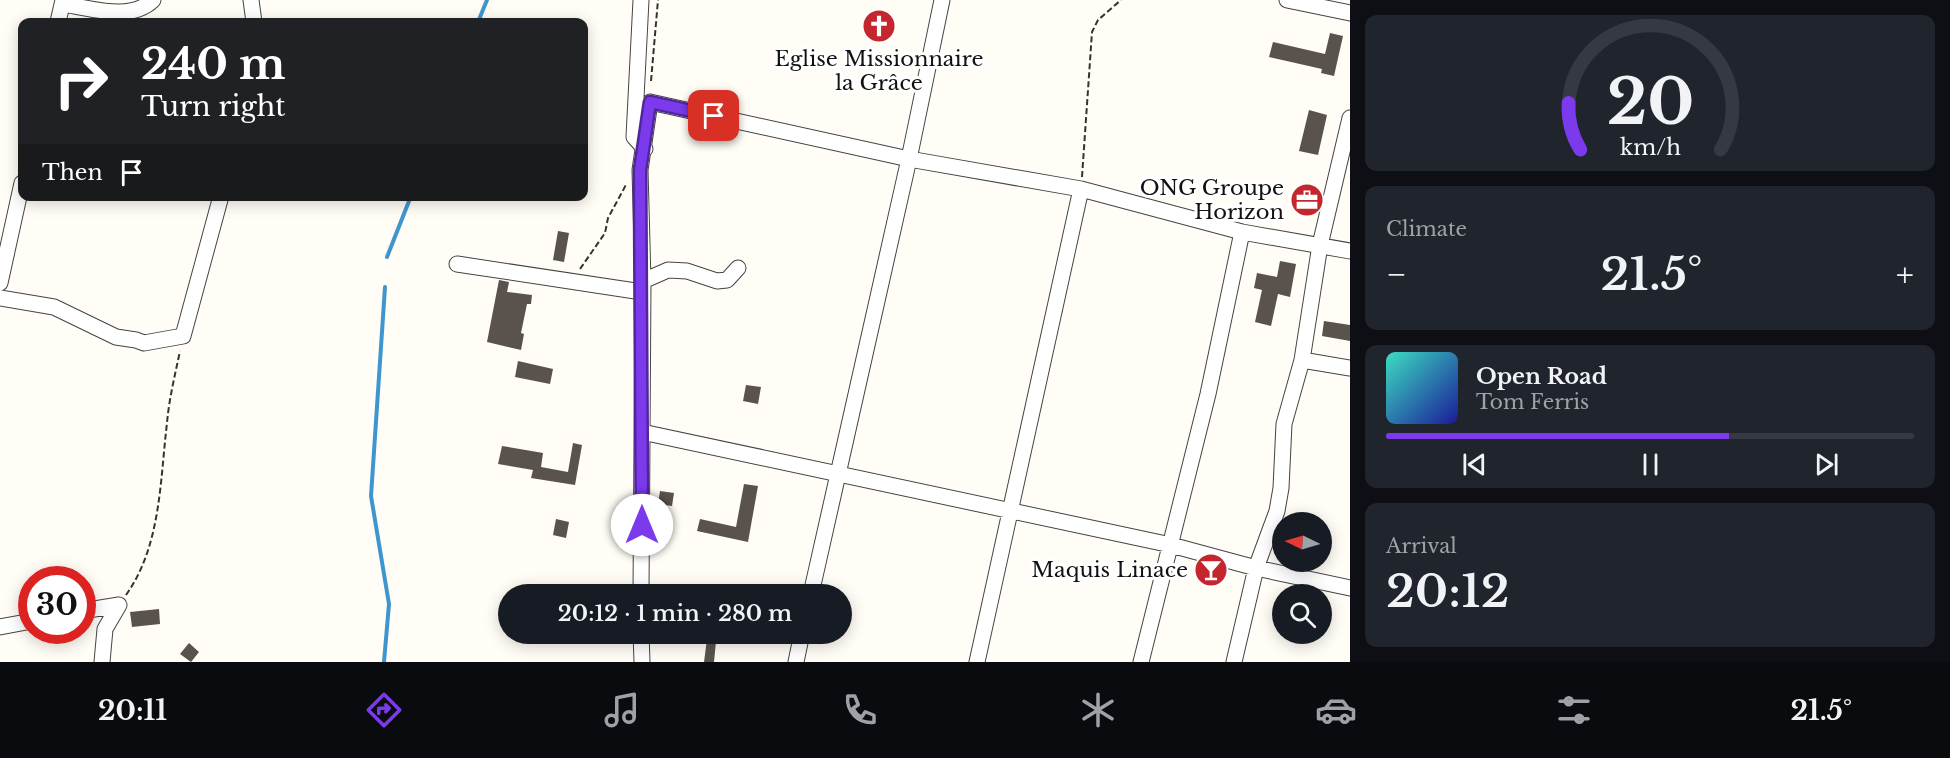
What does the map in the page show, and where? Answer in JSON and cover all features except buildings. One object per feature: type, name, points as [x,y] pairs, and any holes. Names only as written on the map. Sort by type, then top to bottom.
[{"type":"street","points":[[59,18],[63,2],[131,13],[145,8],[153,0]]},
{"type":"street","points":[[251,0],[253,18]]},
{"type":"street","points":[[641,0],[634,137],[645,149]]},
{"type":"street","points":[[813,584],[836,474],[909,159],[942,0]]},
{"type":"street","points":[[1287,0],[1350,13]]},
{"type":"street","points":[[641,584],[640,170],[645,149],[650,102],[909,159],[1081,189],[1242,231],[1350,251]]},
{"type":"street","points":[[1234,662],[1256,568],[1277,511],[1281,488],[1284,424],[1302,360],[1320,245],[1350,118]]},
{"type":"street","points":[[977,662],[1081,189]]},
{"type":"street","points":[[0,283],[18,201]]},
{"type":"street","points":[[0,298],[54,307],[116,338],[135,339],[144,343],[183,336],[220,201]]},
{"type":"street","points":[[1141,662],[1208,394],[1242,231]]},
{"type":"street","points":[[458,264],[574,282],[642,287],[668,270],[687,271],[717,281],[727,279],[738,268]]},
{"type":"street","points":[[1302,360],[1350,368]]},
{"type":"street","points":[[642,432],[1171,545],[1256,568],[1350,588]]},
{"type":"street","points":[[96,609],[119,605]]},
{"type":"street","points":[[102,662],[105,629],[119,605]]},
{"type":"street","points":[[0,627],[18,624]]},
{"type":"street","points":[[641,644],[642,662]]},
{"type":"street","points":[[796,662],[800,644]]},
{"type":"path","points":[[650,102],[658,0]]},
{"type":"path","points":[[1081,189],[1092,32],[1098,20],[1121,0]]},
{"type":"path","points":[[574,282],[583,262],[605,233],[608,218],[628,180],[640,170]]},
{"type":"path","points":[[119,605],[136,580],[153,535],[167,423],[183,336]]},
{"type":"waterway","points":[[480,18],[487,0]]},
{"type":"waterway","points":[[387,257],[409,201]]},
{"type":"waterway","points":[[384,662],[389,604],[371,496],[385,287]]},
{"type":"place","name":"Eglise Missionnaire la Grâce","points":[[879,26]]},
{"type":"place","name":"ONG Groupe Horizon","points":[[1307,200]]},
{"type":"place","name":"Maquis Linace","points":[[1211,570]]},
{"type":"route","points":[[642,525],[640,170],[645,149],[650,102],[714,116]]}]
